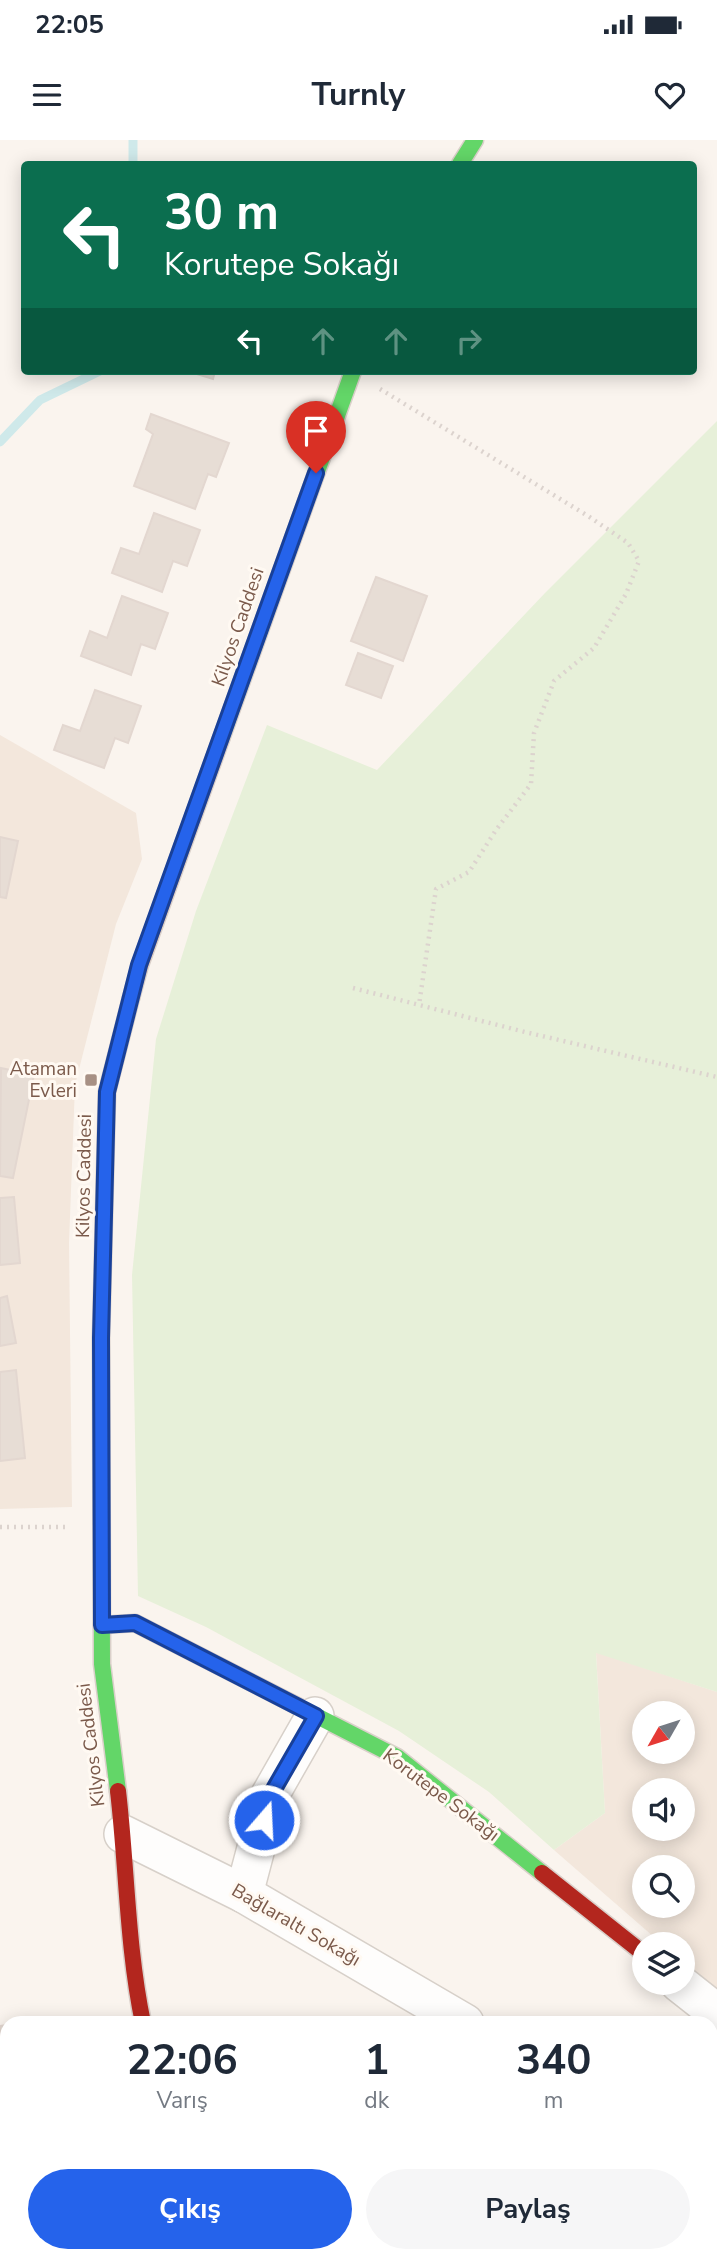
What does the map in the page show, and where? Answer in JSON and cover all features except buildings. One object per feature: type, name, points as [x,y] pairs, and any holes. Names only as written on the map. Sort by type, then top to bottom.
[{"type":"main road","points":[[462,161],[475,140]]},
{"type":"main road","name":"Kilyos Caddesi","points":[[134,1979],[122,1834],[102,1664],[101,1338],[107,1092],[139,965],[352,375]]},
{"type":"main road","name":"Korutepe Sokağı","points":[[102,1625],[135,1623],[397,1758],[632,1944]]},
{"type":"main road","points":[[124,2012],[134,1979]]},
{"type":"main road","points":[[134,1979],[142,2016]]},
{"type":"street","points":[[244,1894],[270,1796],[316,1716]]},
{"type":"street","name":"Bağlaraltı Sokağı","points":[[122,1834],[244,1894],[453,2016]]},
{"type":"street","points":[[694,1995],[717,2013]]},
{"type":"path","points":[[359,375],[628,543],[639,561],[626,594],[594,648],[554,681],[534,733],[531,784],[496,830],[469,872],[436,889],[419,1004]]},
{"type":"path","points":[[353,988],[717,1077]]},
{"type":"path","points":[[0,1527],[102,1527]]},
{"type":"shaded area","points":[[0,735],[136,813],[142,859],[116,924],[75,1085],[69,1243],[72,1507],[0,1509]]},
{"type":"shaded area","points":[[596,1652],[717,1692],[717,1991],[695,1973],[695,1932],[648,1932],[632,1918],[695,1918],[695,1855],[632,1855],[632,1918],[554,1850],[605,1813]]},
{"type":"green space","points":[[717,421],[717,1692],[596,1653],[605,1813],[554,1850],[489,1792],[399,1731],[206,1627],[138,1596],[132,1275],[156,1039],[196,911],[267,725],[377,770],[545,593]]},
{"type":"waterway","points":[[133,140],[133,161]]},
{"type":"waterway","points":[[0,442],[40,400],[92,375]]},
{"type":"traffic: fast","points":[[462,161],[475,140]]},
{"type":"traffic: fast","points":[[221,739],[352,375]]},
{"type":"traffic: fast","points":[[118,1791],[102,1664],[101,1338],[107,1092],[131,998]]},
{"type":"traffic: fast","points":[[102,1625],[135,1623],[397,1757],[542,1873]]},
{"type":"traffic: slow","points":[[131,998],[140,965],[221,739]]},
{"type":"traffic: jam","points":[[118,1791],[130,1936],[142,2016]]},
{"type":"traffic: jam","points":[[542,1873],[632,1944]]},
{"type":"place","name":"Ataman Evleri","points":[[91,1080]]},
{"type":"route","points":[[264,1820],[270,1796],[316,1716],[135,1623],[102,1625],[101,1338],[107,1092],[139,965],[316,473]]}]
